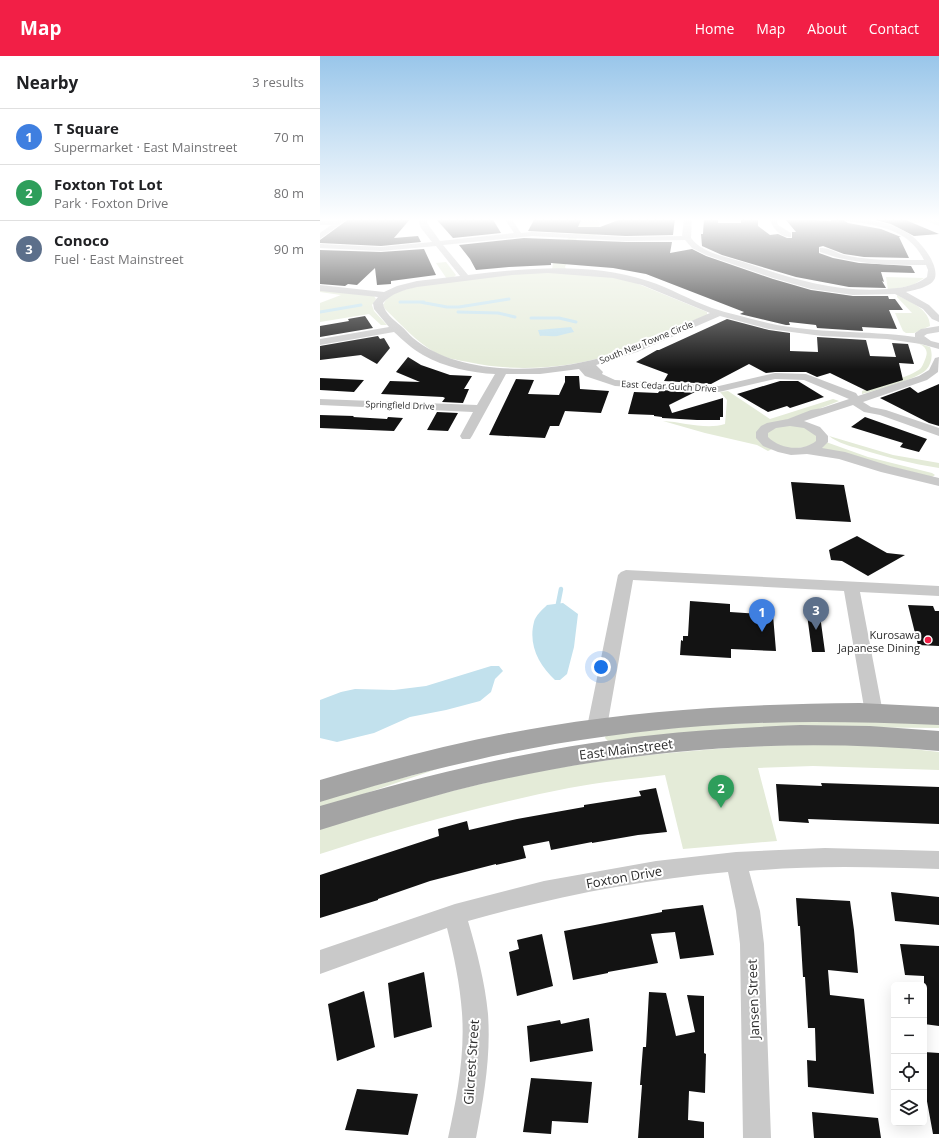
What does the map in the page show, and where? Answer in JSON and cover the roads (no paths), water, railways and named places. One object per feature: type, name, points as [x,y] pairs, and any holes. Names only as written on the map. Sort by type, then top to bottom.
[{"type":"main road","points":[[320,791],[374,775],[464,752],[527,738],[597,727],[656,720],[734,714],[814,711],[939,716]]},
{"type":"main road","points":[[429,786],[447,770],[590,740],[597,727]]},
{"type":"main road","name":"East Mainstreet","points":[[320,818],[429,786],[556,759],[665,744],[740,738],[808,736],[870,736],[939,741]]},
{"type":"street","points":[[458,268],[466,278]]},
{"type":"street","points":[[755,268],[806,286],[852,293],[897,291],[916,287],[929,280],[933,271],[931,268]]},
{"type":"street","points":[[320,288],[385,295],[410,286],[512,272],[539,270],[609,274],[656,286],[690,303],[754,323],[794,330],[836,334],[887,336],[928,341],[936,349],[938,365],[931,373],[923,378],[824,411],[815,412],[790,422]]},
{"type":"street","points":[[897,291],[935,311],[932,320],[936,329],[928,341]]},
{"type":"street","name":"South Neu Towne Circle","points":[[385,295],[378,303],[378,308],[418,348],[439,358],[468,366],[502,370],[545,370],[585,365],[616,356],[718,313]]},
{"type":"street","points":[[320,342],[398,328]]},
{"type":"street","name":"East Cedar Gulch Drive","points":[[585,365],[584,369],[589,374],[596,375],[604,380],[619,384],[714,389],[732,387],[771,376],[792,375],[816,380],[835,389],[835,393],[845,398],[856,400]]},
{"type":"street","points":[[466,436],[502,370]]},
{"type":"street","points":[[856,400],[859,405],[868,410],[882,412],[939,432]]},
{"type":"street","name":"Springfield Drive","points":[[320,402],[481,409]]},
{"type":"street","points":[[807,450],[820,445],[822,442],[816,424],[824,411]]},
{"type":"street","points":[[939,473],[894,463],[849,450],[836,445],[804,424],[790,422],[777,423],[767,426],[762,432],[762,438],[768,444],[778,448],[792,451],[807,450],[841,455],[886,470],[939,482]]},
{"type":"street","points":[[597,727],[626,575],[939,591]]},
{"type":"street","points":[[851,586],[874,713]]},
{"type":"street","name":"Foxton Drive","points":[[320,962],[455,916],[509,900],[589,882],[663,870],[736,861],[844,857],[939,860]]},
{"type":"street","name":"Jansen Street","points":[[736,861],[748,911],[752,944],[757,1138]]},
{"type":"street","name":"Gilcrest Street","points":[[455,916],[470,972],[476,1021],[471,1094],[462,1138]]},
{"type":"water","points":[[571,327],[574,332],[555,336],[540,336],[538,330]]},
{"type":"water","points":[[563,603],[578,614],[574,647],[567,674],[560,680],[555,680],[544,668],[536,654],[532,639],[534,622],[539,613],[547,605]]},
{"type":"water","points":[[491,666],[499,666],[503,671],[495,679],[491,692],[480,701],[410,717],[374,733],[337,742],[320,738],[320,700],[341,692],[355,689],[394,690],[426,686]]},
{"type":"waterway","points":[[420,302],[447,307],[459,307],[509,299]]},
{"type":"waterway","points":[[400,302],[420,302]]},
{"type":"waterway","points":[[320,312],[361,305]]},
{"type":"waterway","points":[[458,312],[498,313],[515,317]]},
{"type":"waterway","points":[[531,318],[559,318],[576,322]]},
{"type":"waterway","points":[[557,609],[561,589]]},
{"type":"place","name":"Conoco","points":[[816,630]]},
{"type":"place","name":"T Square","points":[[762,632]]},
{"type":"place","name":"Kurosawa Japanese Dining","points":[[928,640]]},
{"type":"place","name":"Foxton Tot Lot","points":[[721,808]]}]
